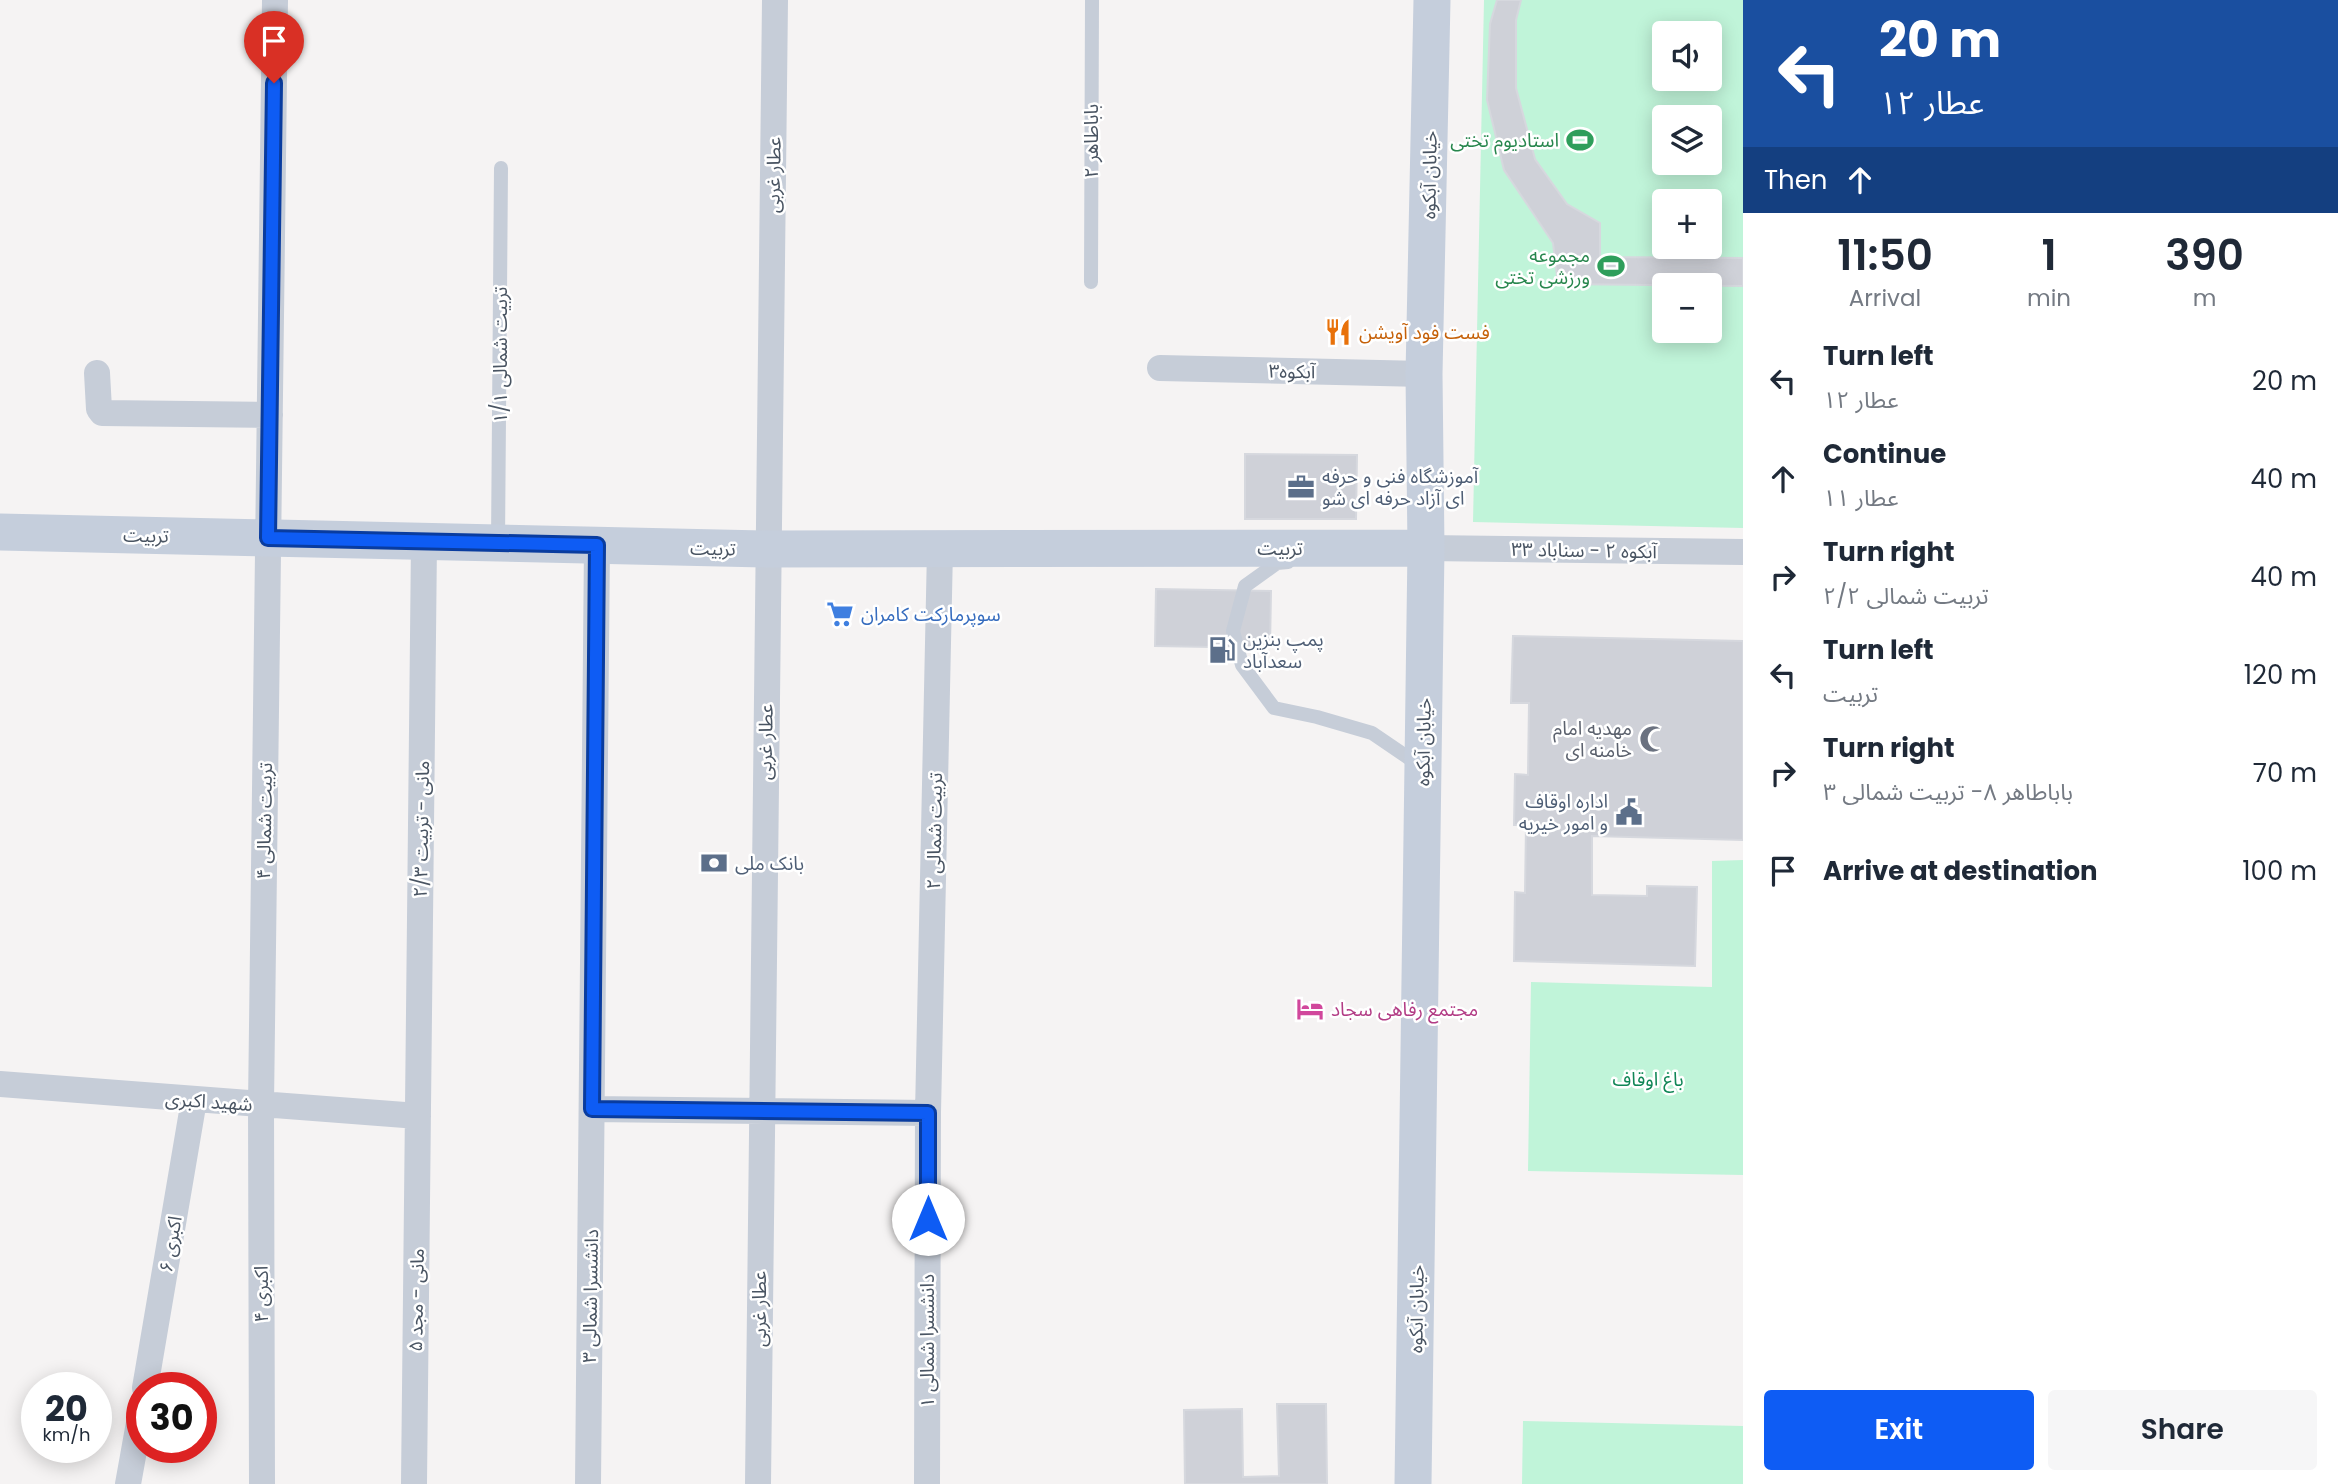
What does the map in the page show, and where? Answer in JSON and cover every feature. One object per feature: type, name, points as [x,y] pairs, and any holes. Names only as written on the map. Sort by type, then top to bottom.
[{"type":"main road","name":"خیابان آبکوه","points":[[1413,1484],[1426,548],[1424,374],[1432,0]]},
{"type":"main road","name":"تربیت","points":[[0,532],[768,549],[1426,548]]},
{"type":"street","name":"تربیت شمالی ۴","points":[[261,1105],[275,0]]},
{"type":"street","name":"عطار غربی","points":[[758,1484],[760,1111],[775,0]]},
{"type":"street","name":"آبکوه۳","points":[[1160,368],[1424,374]]},
{"type":"street","points":[[97,373],[99,409],[102,413],[270,415]]},
{"type":"street","name":"مانی - تربیت ۲/۳","points":[[418,1116],[425,541]]},
{"type":"street","name":"دانشسرا شمالی ۳","points":[[588,1484],[597,545]]},
{"type":"street","name":"آبکوه ۲ - سناباد ۳۳","points":[[1426,548],[1743,552]]},
{"type":"street","name":"تربیت شمالی ۲","points":[[928,1113],[940,549]]},
{"type":"street","name":"شهید اکبری","points":[[0,1084],[418,1116]]},
{"type":"street","name":"اکبری ۶","points":[[148,1372],[194,1100]]},
{"type":"street","name":"اکبری ۴","points":[[261,1105],[262,1484]]},
{"type":"street","points":[[592,1109],[928,1113]]},
{"type":"street","name":"دانشسرا شمالی ۱","points":[[927,1484],[928,1113]]},
{"type":"street","name":"مانی - مجد ۵","points":[[414,1484],[418,1116]]},
{"type":"street","points":[[128,1484],[132,1463]]},
{"type":"lane","name":"باباطاهر ۲","points":[[1091,282],[1092,0]]},
{"type":"lane","name":"تربیت شمالی ۱/۱","points":[[498,543],[501,168]]},
{"type":"lane","points":[[1423,768],[1372,733],[1274,708],[1242,665],[1233,631],[1245,586],[1278,563],[1426,548]]},
{"type":"green space","name":"مجموعه ورزشی تختی","points":[[1484,0],[1743,0],[1743,528],[1473,522]]},
{"type":"green space","name":"باغ اوقاف","points":[[1743,860],[1743,1175],[1528,1171],[1531,982],[1712,987],[1712,861]]},
{"type":"green space","points":[[1523,1421],[1743,1426],[1743,1484],[1522,1484]]},
{"type":"building","points":[[1497,0],[1521,0],[1516,20],[1516,88],[1535,159],[1567,204],[1600,223],[1600,257],[1743,258],[1743,286],[1722,286],[1722,273],[1652,273],[1652,285],[1558,284],[1553,243],[1504,170],[1487,100],[1490,24]]},
{"type":"building","name":"آموزشگاه فنی و حرفه ای آزاد حرفه ای شو","points":[[1245,454],[1357,455],[1356,519],[1245,519]]},
{"type":"building","points":[[1156,589],[1271,591],[1270,648],[1155,646]]},
{"type":"building","name":"اداره اوقاف و امور خیریه","points":[[1513,636],[1743,641],[1743,840],[1592,836],[1592,895],[1647,896],[1647,886],[1697,887],[1695,966],[1514,961],[1515,892],[1525,893],[1526,825],[1514,825],[1515,774],[1528,775],[1529,703],[1511,703]]},
{"type":"building","points":[[1277,1404],[1326,1404],[1327,1484],[1185,1484],[1184,1410],[1242,1409],[1243,1477],[1279,1476]]},
{"type":"place","name":"استادیوم تختی","points":[[1580,140]]},
{"type":"place","name":"مجموعه ورزشی تختی","points":[[1611,266]]},
{"type":"place","name":"فست فود آویشن","points":[[1338,332]]},
{"type":"place","name":"آموزشگاه فنی و حرفه ای آزاد حرفه ای شو","points":[[1301,487]]},
{"type":"place","name":"سوپرمارکت کامران","points":[[840,614]]},
{"type":"place","name":"پمپ بنزین سعدآباد","points":[[1222,650]]},
{"type":"place","name":"مهدیه امام خامنه ای","points":[[1653,739]]},
{"type":"place","name":"اداره اوقاف و امور خیریه","points":[[1629,812]]},
{"type":"place","name":"بانک ملی","points":[[714,863]]},
{"type":"place","name":"مجتمع رفاهی سجاد","points":[[1310,1009]]},
{"type":"route","points":[[274,83],[268,538],[597,545],[592,1109],[928,1113],[928,1219]]}]
